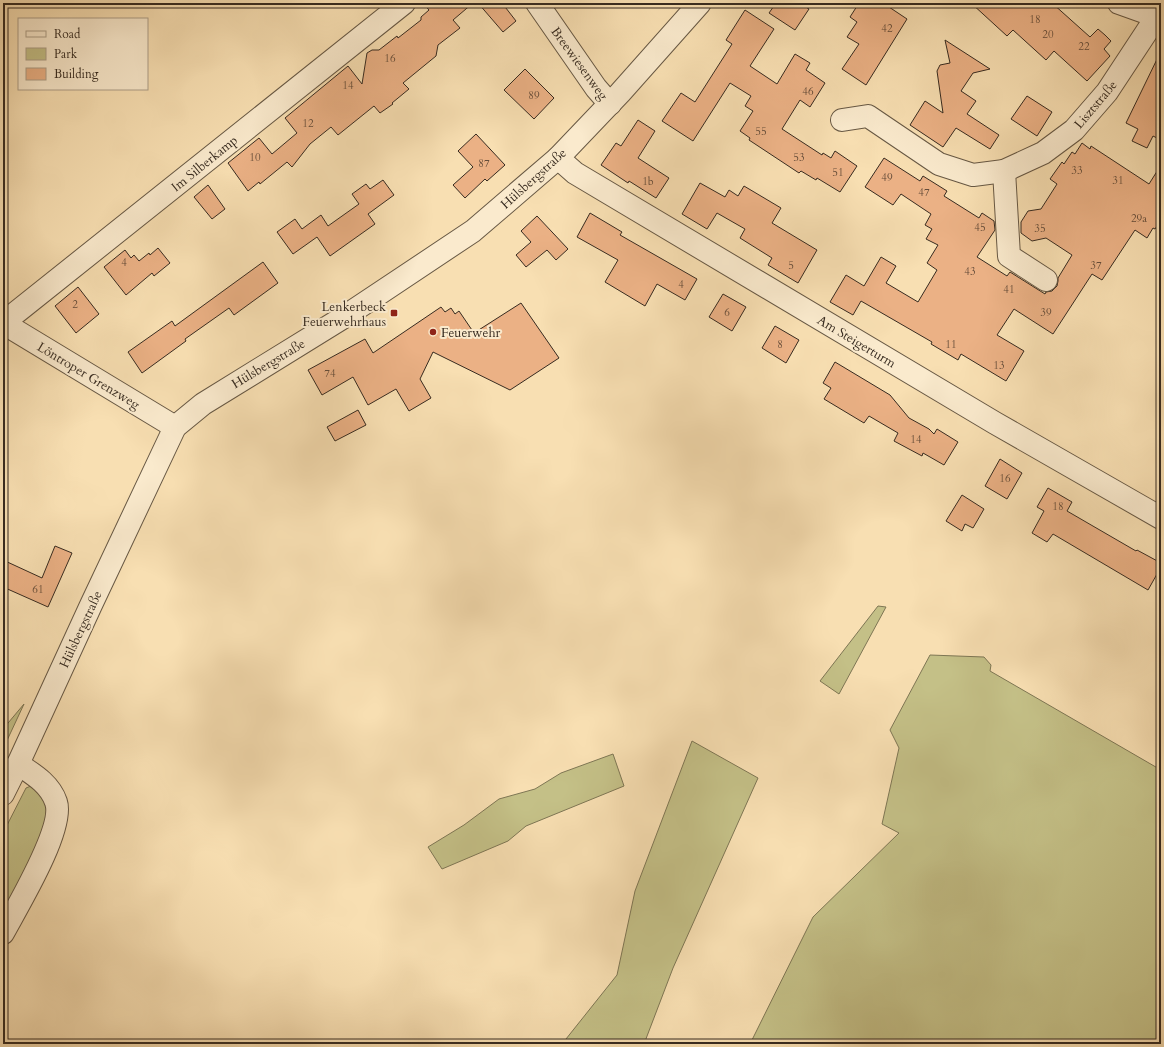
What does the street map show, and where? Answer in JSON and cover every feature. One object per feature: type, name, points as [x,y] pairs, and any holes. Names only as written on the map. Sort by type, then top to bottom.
[{"type":"street","name":"Im Silberkamp","points":[[3,323],[404,3]]},
{"type":"street","name":"Breewiesenweg","points":[[537,3],[596,88],[610,104]]},
{"type":"street","name":"Hülsbergstraße","points":[[3,794],[175,427],[203,404],[344,317],[473,231],[558,158],[610,104],[700,3]]},
{"type":"street","points":[[1119,3],[1160,15]]},
{"type":"street","name":"Lisztstraße","points":[[842,120],[868,116],[939,164],[974,175],[1004,171],[1043,153],[1074,130],[1107,92],[1160,15]]},
{"type":"street","name":"Am Steigerturm","points":[[558,158],[582,177],[995,423],[1161,518]]},
{"type":"street","points":[[1004,171],[1009,256],[1046,280]]},
{"type":"street","name":"Löntroper Grenzweg","points":[[3,323],[175,427]]},
{"type":"street","points":[[3,933],[43,856],[54,831],[58,814],[52,792],[36,776],[18,764]]},
{"type":"green space","points":[[878,606],[886,607],[839,694],[820,681]]},
{"type":"green space","points":[[930,655],[984,657],[991,665],[990,671],[1161,770],[1161,1044],[750,1044],[813,917],[899,833],[882,824],[899,748],[890,730]]},
{"type":"green space","points":[[24,704],[3,749],[3,729]]},
{"type":"green space","points":[[692,741],[758,778],[673,968],[644,1044],[562,1044],[617,975],[635,891]]},
{"type":"green space","points":[[613,754],[624,786],[526,826],[508,841],[442,869],[428,847],[464,825],[499,799],[535,789],[561,773]]},
{"type":"green space","points":[[31,786],[47,799],[49,824],[3,919],[3,833],[26,788]]},
{"type":"building","points":[[423,3],[473,3],[453,20],[460,28],[438,45],[436,56],[403,83],[409,89],[392,103],[393,104],[380,113],[374,106],[338,135],[331,127],[310,144],[292,167],[287,162],[260,184],[259,182],[248,191],[228,163],[259,138],[272,154],[297,133],[285,118],[348,66],[362,84],[367,53],[372,50],[379,50],[397,36],[398,38],[421,20],[421,17],[429,10]]},
{"type":"building","points":[[478,3],[502,3],[516,21],[503,32]]},
{"type":"building","points":[[776,3],[799,3],[809,9],[795,30],[769,13]]},
{"type":"building","points":[[859,3],[883,3],[907,19],[866,85],[842,69],[859,44],[847,37],[857,22],[850,17]]},
{"type":"building","points":[[971,3],[1052,3],[1090,37],[1098,29],[1105,35],[1111,41],[1104,49],[1110,56],[1087,81],[1054,51],[1046,60],[1013,30],[1007,36]]},
{"type":"building","points":[[745,10],[774,29],[750,66],[777,84],[795,54],[810,63],[806,70],[825,83],[810,107],[800,100],[782,129],[822,155],[823,153],[831,158],[835,151],[857,166],[840,192],[817,178],[816,180],[801,171],[799,173],[749,140],[750,138],[740,131],[753,111],[745,106],[751,96],[730,83],[693,141],[662,121],[681,93],[695,102],[732,44],[726,40]]},
{"type":"building","points":[[945,40],[990,69],[973,73],[961,91],[976,101],[967,114],[999,135],[990,149],[956,128],[943,147],[910,125],[925,101],[943,113],[937,71],[940,65],[950,63]]},
{"type":"building","points":[[1161,51],[1161,140],[1153,136],[1147,148],[1132,141],[1138,129],[1126,123]]},
{"type":"building","points":[[525,69],[554,98],[534,119],[504,90]]},
{"type":"building","points":[[1027,96],[1052,112],[1037,136],[1011,119]]},
{"type":"building","points":[[638,120],[655,131],[638,158],[669,178],[656,198],[629,181],[628,183],[601,165],[616,143],[621,146]]},
{"type":"building","points":[[476,134],[505,165],[487,181],[485,179],[465,198],[453,185],[473,167],[458,151]]},
{"type":"building","points":[[1082,143],[1090,149],[1091,146],[1149,184],[1161,165],[1161,220],[1155,229],[1153,228],[1147,238],[1135,230],[1102,280],[1092,274],[1053,334],[1014,309],[997,335],[1024,351],[1006,381],[961,354],[958,360],[931,344],[932,342],[861,301],[853,315],[830,302],[846,275],[864,286],[881,257],[896,266],[886,283],[918,302],[937,270],[927,263],[938,245],[926,239],[932,229],[925,225],[931,214],[901,194],[893,205],[865,187],[884,158],[920,181],[923,176],[947,191],[944,196],[979,218],[982,213],[994,221],[995,230],[977,257],[1007,276],[1010,272],[1045,294],[1046,292],[1052,291],[1057,286],[1058,278],[1072,255],[1046,238],[1032,241],[1021,233],[1021,222],[1028,211],[1041,209],[1057,184],[1050,179],[1062,162],[1064,164],[1072,152],[1075,154]]},
{"type":"building","points":[[383,180],[394,195],[368,214],[375,224],[330,256],[317,237],[293,254],[277,232],[295,219],[302,229],[321,215],[328,226],[359,204],[352,194],[366,184],[370,189]]},
{"type":"building","points":[[700,183],[725,197],[729,190],[738,196],[744,186],[781,208],[772,223],[817,250],[798,283],[768,265],[772,258],[740,238],[745,229],[717,213],[707,229],[682,214]]},
{"type":"building","points":[[208,185],[225,209],[212,219],[194,197]]},
{"type":"building","points":[[590,213],[622,232],[620,235],[697,279],[685,300],[657,284],[645,306],[605,282],[618,260],[577,237]]},
{"type":"building","points":[[537,216],[568,249],[556,260],[547,250],[526,267],[516,255],[531,242],[521,231]]},
{"type":"building","points":[[158,248],[170,263],[154,276],[152,273],[126,295],[104,267],[125,250],[131,258],[134,255],[139,261],[149,253],[150,255]]},
{"type":"building","points":[[263,262],[278,283],[234,315],[229,308],[185,339],[186,341],[142,373],[128,352],[172,321],[175,326]]},
{"type":"building","points":[[78,287],[99,314],[76,333],[55,306]]},
{"type":"building","points":[[723,294],[746,307],[732,331],[709,317]]},
{"type":"building","points":[[521,303],[559,358],[510,390],[433,352],[420,379],[431,398],[409,411],[396,389],[368,405],[353,377],[322,395],[308,370],[365,339],[373,353],[441,307],[445,312],[451,308],[455,314],[459,311],[474,333]]},
{"type":"building","points":[[775,326],[799,340],[786,363],[762,348]]},
{"type":"building","points":[[835,362],[890,395],[909,418],[929,429],[934,434],[937,429],[958,442],[944,465],[923,453],[922,456],[894,441],[898,433],[869,416],[864,423],[824,399],[831,388],[823,383]]},
{"type":"building","points":[[358,410],[366,425],[335,441],[327,427]]},
{"type":"building","points":[[1000,459],[1022,473],[1007,499],[985,486]]},
{"type":"building","points":[[1048,488],[1072,502],[1067,511],[1136,551],[1137,550],[1161,563],[1161,567],[1148,590],[1053,534],[1047,542],[1032,533],[1044,511],[1037,507]]},
{"type":"building","points":[[962,495],[984,509],[973,528],[965,524],[962,531],[946,521]]},
{"type":"building","points":[[55,546],[72,553],[48,607],[3,587],[3,560],[42,578]]},
{"type":"place","name":"Lenkerbeck Feuerwehrhaus","points":[[394,313]]},
{"type":"place","name":"Feuerwehr","points":[[433,332]]}]
